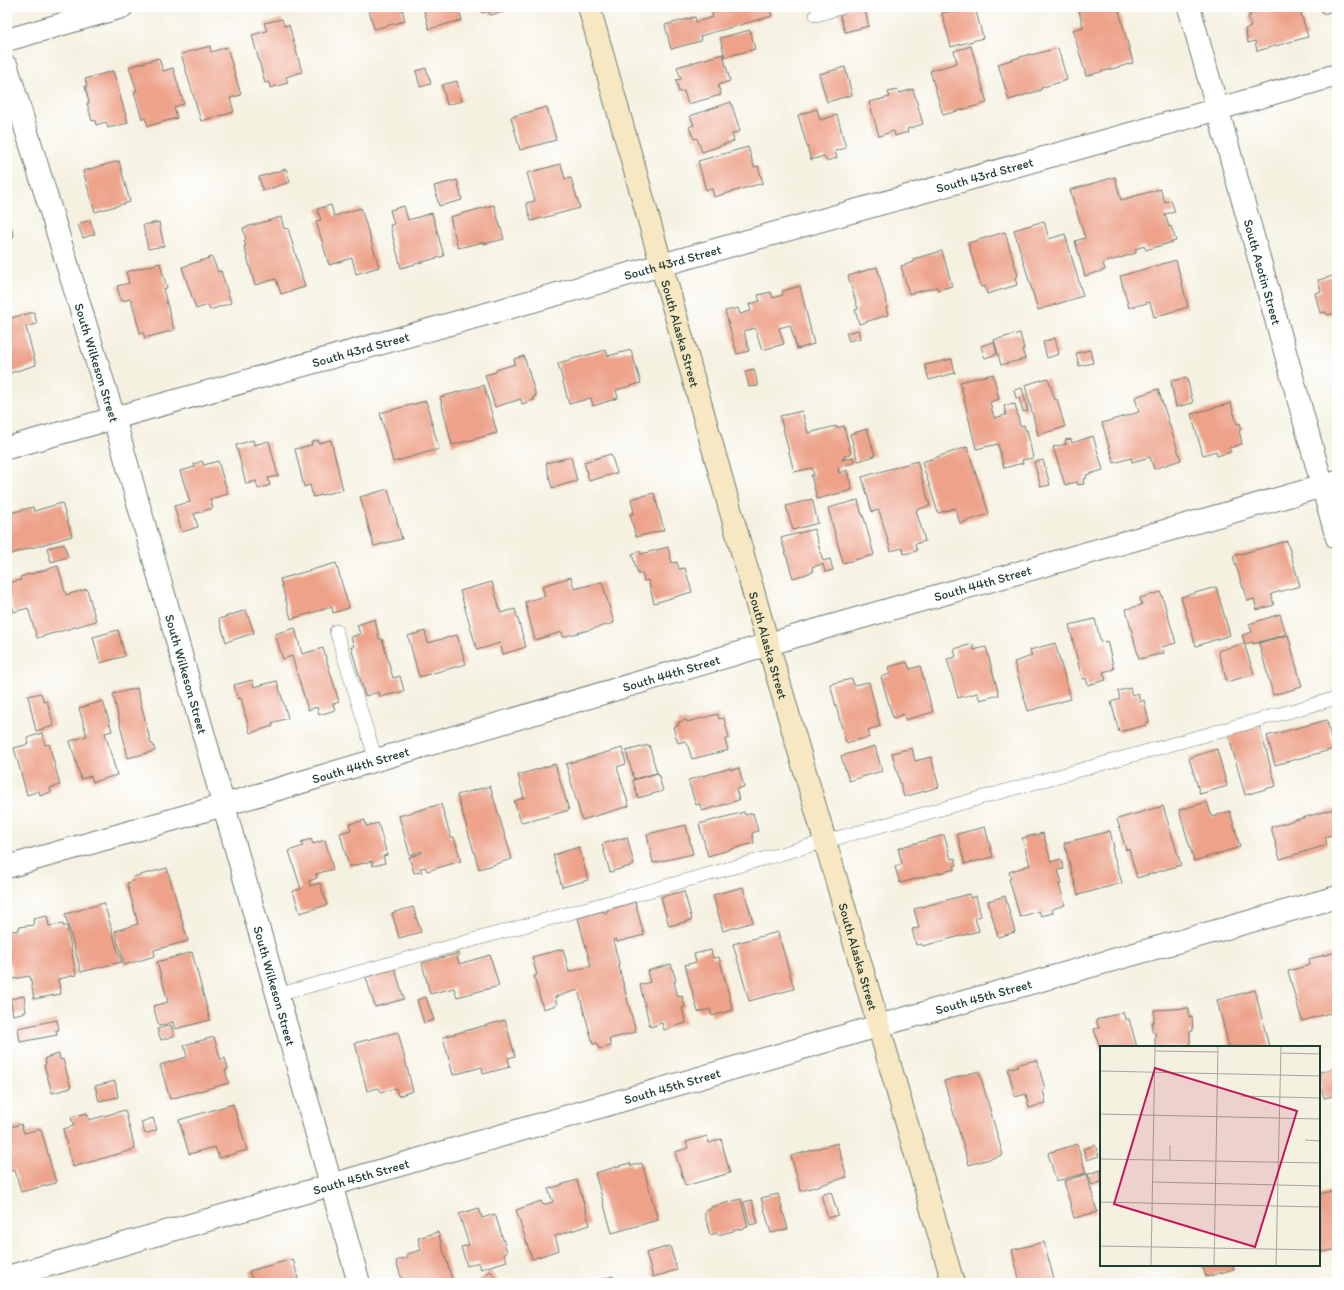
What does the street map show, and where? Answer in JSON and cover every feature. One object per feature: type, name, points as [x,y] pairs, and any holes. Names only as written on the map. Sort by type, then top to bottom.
[{"type":"street","points":[[7,40],[122,7]]},
{"type":"street","name":"South Alaska Street","points":[[589,7],[768,644],[953,1283]]},
{"type":"street","name":"South Asotin Street","points":[[1189,7],[1218,110],[1330,484],[1337,538]]},
{"type":"street","name":"South Wilkeson Street","points":[[7,67],[114,418],[359,1283]]},
{"type":"street","name":"South 43rd Street","points":[[7,448],[1218,110],[1337,75]]},
{"type":"street","name":"South 44th Street","points":[[7,867],[224,805],[768,644],[1330,484]]},
{"type":"street","name":"South 45th Street","points":[[7,1277],[331,1185],[878,1026],[1337,897]]},
{"type":"lane","points":[[816,14],[843,7]]},
{"type":"lane","points":[[336,631],[376,760]]},
{"type":"lane","points":[[277,995],[1337,698]]},
{"type":"building","points":[[368,7],[409,7],[402,9],[405,21],[374,29]]},
{"type":"building","points":[[423,7],[458,7],[462,20],[429,29]]},
{"type":"building","points":[[481,7],[505,7],[507,11],[490,15],[489,11],[482,13]]},
{"type":"building","points":[[710,7],[769,7],[772,16],[700,36],[701,41],[671,49],[665,25],[695,17],[696,22],[713,17]]},
{"type":"building","points":[[857,7],[864,7],[869,26],[845,32],[839,12]]},
{"type":"building","points":[[966,7],[975,7],[983,38],[951,47],[942,13]]},
{"type":"building","points":[[1078,7],[1118,7],[1133,63],[1086,76],[1073,30],[1083,27]]},
{"type":"building","points":[[1260,7],[1269,7],[1270,10],[1281,7],[1299,7],[1308,37],[1257,51],[1255,41],[1248,43],[1245,29],[1251,27],[1248,16],[1251,16],[1249,10]]},
{"type":"building","points":[[1320,7],[1337,7],[1337,10],[1323,14]]},
{"type":"building","points":[[282,19],[284,26],[289,25],[302,72],[286,77],[288,83],[270,88],[269,82],[265,83],[252,35],[267,31],[264,23]]},
{"type":"building","points":[[750,30],[755,49],[725,57],[720,38]]},
{"type":"building","points":[[210,46],[211,52],[227,47],[241,95],[230,98],[234,112],[201,121],[181,54]]},
{"type":"building","points":[[971,46],[987,103],[943,115],[930,71],[957,63],[954,51]]},
{"type":"building","points":[[1058,48],[1067,80],[1009,100],[998,64],[1030,54]]},
{"type":"building","points":[[723,54],[730,81],[718,85],[721,95],[688,104],[684,91],[679,92],[676,80],[681,79],[677,67]]},
{"type":"building","points":[[159,58],[163,71],[173,68],[184,104],[174,107],[177,118],[148,126],[145,118],[142,119],[134,92],[137,91],[129,67]]},
{"type":"building","points":[[845,67],[852,95],[827,102],[819,74]]},
{"type":"building","points":[[426,68],[431,84],[420,87],[416,71]]},
{"type":"building","points":[[113,71],[128,123],[108,128],[106,122],[96,125],[95,120],[92,121],[87,103],[89,103],[85,79]]},
{"type":"building","points":[[457,81],[462,101],[447,105],[442,85]]},
{"type":"building","points":[[913,89],[923,124],[907,129],[908,132],[895,136],[894,131],[879,136],[869,102],[890,97],[888,92],[898,90],[900,93]]},
{"type":"building","points":[[731,102],[740,131],[732,134],[734,141],[702,152],[697,138],[694,139],[689,127],[694,125],[690,116]]},
{"type":"building","points":[[547,107],[556,140],[520,150],[511,117]]},
{"type":"building","points":[[817,109],[820,120],[837,115],[846,148],[835,151],[837,158],[826,161],[824,156],[811,160],[798,115]]},
{"type":"building","points":[[748,147],[754,167],[758,166],[763,183],[714,197],[712,189],[706,190],[698,161]]},
{"type":"building","points":[[119,161],[130,202],[95,212],[83,171]]},
{"type":"building","points":[[561,164],[565,179],[571,178],[580,208],[531,221],[526,203],[535,201],[527,173]]},
{"type":"building","points":[[286,169],[290,182],[263,191],[259,177]]},
{"type":"building","points":[[1115,177],[1121,200],[1160,189],[1165,202],[1171,200],[1175,212],[1165,214],[1169,227],[1171,226],[1176,241],[1146,250],[1144,246],[1135,249],[1136,253],[1103,263],[1105,270],[1085,276],[1075,241],[1085,238],[1070,190]]},
{"type":"building","points":[[457,180],[462,200],[439,206],[434,186]]},
{"type":"building","points":[[331,205],[334,216],[361,208],[379,267],[356,274],[352,258],[329,265],[316,221],[321,220],[317,209]]},
{"type":"building","points":[[494,205],[504,239],[458,248],[450,217]]},
{"type":"building","points":[[404,206],[408,220],[432,213],[444,256],[401,268],[390,225],[394,224],[390,210]]},
{"type":"building","points":[[281,217],[284,229],[288,228],[305,287],[281,294],[276,279],[255,285],[244,246],[246,246],[244,241],[246,240],[243,228]]},
{"type":"building","points":[[8,219],[14,236],[7,238],[7,220]]},
{"type":"building","points":[[90,220],[95,234],[83,238],[78,224]]},
{"type":"building","points":[[1044,221],[1049,239],[1065,234],[1083,296],[1038,310],[1014,230]]},
{"type":"building","points":[[159,222],[164,246],[148,249],[143,225]]},
{"type":"building","points":[[1005,232],[1018,276],[1015,277],[1017,285],[987,294],[985,286],[981,287],[968,243]]},
{"type":"building","points":[[942,251],[952,286],[938,290],[937,287],[909,294],[901,266],[914,262],[913,259]]},
{"type":"building","points":[[212,257],[218,272],[221,271],[231,303],[210,310],[208,305],[196,309],[182,267]]},
{"type":"building","points":[[1176,260],[1188,307],[1154,317],[1150,302],[1129,308],[1120,276]]},
{"type":"building","points":[[160,263],[167,288],[163,289],[174,330],[145,338],[143,332],[140,333],[131,299],[121,301],[117,286],[129,283],[126,272]]},
{"type":"building","points":[[877,267],[888,307],[886,307],[888,315],[859,324],[855,310],[858,309],[848,276]]},
{"type":"building","points":[[1337,275],[1337,313],[1327,315],[1326,312],[1320,313],[1315,293],[1321,291],[1318,280]]},
{"type":"building","points":[[800,286],[814,344],[797,349],[790,325],[779,328],[784,344],[762,350],[755,328],[744,331],[749,351],[737,354],[725,311],[738,308],[740,314],[751,311],[749,304],[760,301],[758,295],[771,292],[773,298],[783,295],[782,291]]},
{"type":"building","points":[[34,312],[37,324],[26,327],[36,365],[7,374],[7,319]]},
{"type":"building","points":[[858,330],[860,338],[849,341],[846,333]]},
{"type":"building","points":[[1020,333],[1025,359],[1001,365],[994,340]]},
{"type":"building","points":[[1055,338],[1059,354],[1047,358],[1043,342]]},
{"type":"building","points":[[994,342],[997,354],[985,358],[981,346]]},
{"type":"building","points":[[606,350],[608,356],[631,350],[641,383],[616,390],[618,398],[593,406],[591,398],[569,404],[558,363]]},
{"type":"building","points":[[1090,350],[1093,363],[1079,366],[1076,353]]},
{"type":"building","points":[[524,356],[536,396],[533,397],[534,400],[522,404],[521,399],[495,407],[485,375],[515,364],[514,359]]},
{"type":"building","points":[[952,359],[955,373],[929,380],[925,365]]},
{"type":"building","points":[[754,369],[758,386],[749,387],[745,371]]},
{"type":"building","points":[[993,374],[999,399],[990,402],[994,418],[1006,415],[1004,406],[1015,404],[1020,426],[1024,425],[1025,430],[1027,430],[1033,458],[1022,460],[1023,463],[1004,468],[998,444],[976,449],[960,382]]},
{"type":"building","points":[[1048,378],[1055,400],[1057,399],[1065,427],[1038,435],[1025,385]]},
{"type":"building","points":[[1187,378],[1193,403],[1176,407],[1171,381]]},
{"type":"building","points":[[484,385],[497,433],[452,445],[440,397]]},
{"type":"building","points":[[1022,388],[1028,411],[1023,412],[1019,398],[1016,398],[1014,390]]},
{"type":"building","points":[[1158,389],[1181,460],[1154,469],[1150,457],[1132,462],[1131,458],[1114,463],[1102,423],[1139,412],[1135,397]]},
{"type":"building","points":[[426,401],[439,449],[393,462],[380,413]]},
{"type":"building","points":[[1231,403],[1237,424],[1240,423],[1242,429],[1239,430],[1242,444],[1229,448],[1231,452],[1217,456],[1216,451],[1203,455],[1191,414]]},
{"type":"building","points":[[802,411],[808,433],[836,426],[836,428],[844,426],[851,454],[844,456],[845,458],[842,460],[853,457],[854,463],[838,467],[839,473],[847,470],[852,490],[817,499],[811,475],[814,475],[812,468],[794,472],[780,416]]},
{"type":"building","points":[[867,429],[875,456],[858,461],[850,434]]},
{"type":"building","points":[[1093,436],[1103,470],[1086,475],[1087,478],[1083,479],[1084,484],[1078,485],[1077,482],[1065,485],[1053,447],[1066,444],[1065,440],[1071,439],[1072,443]]},
{"type":"building","points":[[253,440],[254,445],[269,441],[278,476],[268,478],[270,485],[258,489],[256,481],[246,484],[236,445]]},
{"type":"building","points":[[318,440],[319,443],[331,440],[343,490],[313,497],[310,485],[304,487],[295,449],[312,445],[311,442]]},
{"type":"building","points":[[967,447],[989,514],[960,523],[955,508],[938,513],[922,462]]},
{"type":"building","points":[[611,454],[617,473],[589,481],[584,462]]},
{"type":"building","points":[[571,457],[577,481],[552,488],[546,463]]},
{"type":"building","points":[[1043,460],[1050,485],[1041,487],[1034,462]]},
{"type":"building","points":[[202,461],[204,465],[218,461],[228,494],[210,499],[213,508],[194,514],[198,527],[182,532],[174,506],[190,502],[180,471],[195,467],[194,464]]},
{"type":"building","points":[[917,461],[930,506],[916,510],[925,541],[915,544],[917,551],[904,554],[902,548],[891,551],[879,510],[872,512],[862,477]]},
{"type":"building","points":[[388,489],[402,539],[374,546],[360,497]]},
{"type":"building","points":[[654,493],[664,530],[636,537],[630,514],[634,513],[631,499]]},
{"type":"building","points":[[812,499],[818,523],[793,530],[786,506]]},
{"type":"building","points":[[858,500],[874,555],[843,563],[828,508]]},
{"type":"building","points":[[62,503],[72,536],[7,555],[7,514],[33,507],[34,511]]},
{"type":"building","points":[[814,529],[823,561],[830,559],[833,570],[825,572],[823,564],[812,567],[813,572],[793,578],[781,538]]},
{"type":"building","points":[[1287,541],[1300,586],[1271,594],[1274,605],[1257,610],[1254,599],[1248,601],[1233,556]]},
{"type":"building","points":[[64,544],[68,557],[51,562],[47,548]]},
{"type":"building","points":[[668,547],[672,563],[677,562],[679,569],[685,568],[692,592],[654,603],[648,580],[644,581],[642,573],[638,574],[632,554],[640,551],[641,554]]},
{"type":"building","points":[[336,563],[349,608],[333,613],[332,607],[291,619],[280,579]]},
{"type":"building","points":[[58,566],[66,595],[87,589],[96,621],[37,638],[28,608],[14,612],[7,589],[7,583],[21,580],[20,577]]},
{"type":"building","points":[[571,577],[574,589],[602,582],[614,623],[563,637],[562,632],[535,640],[525,602],[545,596],[542,586]]},
{"type":"building","points":[[492,582],[501,613],[515,609],[526,647],[503,654],[500,643],[477,650],[460,591]]},
{"type":"building","points":[[1216,587],[1230,635],[1196,646],[1181,597]]},
{"type":"building","points":[[1161,592],[1176,643],[1162,647],[1164,653],[1139,659],[1126,609],[1142,605],[1140,598]]},
{"type":"building","points":[[246,610],[254,633],[226,642],[219,619]]},
{"type":"building","points":[[1280,614],[1286,634],[1253,644],[1253,642],[1245,644],[1242,635],[1252,632],[1249,624]]},
{"type":"building","points":[[375,619],[379,639],[382,639],[393,678],[400,676],[404,691],[380,697],[379,692],[365,696],[351,647],[354,647],[351,637],[360,634],[357,625]]},
{"type":"building","points":[[1095,619],[1101,643],[1107,641],[1114,669],[1103,672],[1106,680],[1088,685],[1086,678],[1082,679],[1069,625]]},
{"type":"building","points":[[295,628],[302,654],[323,648],[339,702],[333,704],[335,710],[319,715],[317,707],[308,710],[292,656],[283,659],[275,634]]},
{"type":"building","points":[[118,630],[125,656],[100,663],[93,637]]},
{"type":"building","points":[[425,631],[428,643],[457,635],[466,664],[419,677],[408,636]]},
{"type":"building","points":[[1288,635],[1302,687],[1273,695],[1259,643]]},
{"type":"building","points":[[1055,643],[1071,699],[1028,711],[1014,662],[1032,656],[1030,650]]},
{"type":"building","points":[[1244,643],[1254,674],[1227,682],[1218,651]]},
{"type":"building","points":[[973,644],[974,650],[986,647],[999,695],[980,700],[977,693],[958,698],[947,659],[956,657],[954,649]]},
{"type":"building","points":[[907,662],[910,669],[920,666],[933,712],[905,720],[904,714],[893,718],[881,677],[890,674],[888,667]]},
{"type":"building","points":[[852,679],[854,685],[869,682],[880,726],[868,730],[870,737],[846,743],[830,684]]},
{"type":"building","points":[[252,680],[254,687],[277,681],[288,718],[272,723],[273,726],[250,733],[241,698],[238,699],[234,685]]},
{"type":"building","points":[[137,688],[151,744],[153,744],[155,751],[128,758],[113,694]]},
{"type":"building","points":[[1130,688],[1132,695],[1138,693],[1140,702],[1144,700],[1149,722],[1146,723],[1146,725],[1119,732],[1111,702],[1120,699],[1118,691]]},
{"type":"building","points":[[41,693],[44,702],[47,701],[54,726],[36,731],[28,696]]},
{"type":"building","points":[[103,701],[112,731],[105,733],[117,775],[93,782],[91,776],[81,779],[70,741],[87,736],[79,708]]},
{"type":"building","points":[[718,714],[719,719],[724,718],[729,738],[725,740],[728,750],[692,759],[687,743],[685,741],[678,743],[673,727],[679,725],[678,722],[686,720],[687,722]]},
{"type":"building","points":[[1327,720],[1334,749],[1275,765],[1267,736]]},
{"type":"building","points":[[1259,725],[1276,786],[1245,795],[1228,733]]},
{"type":"building","points":[[42,733],[45,745],[49,744],[60,785],[50,788],[51,792],[40,796],[39,791],[27,795],[14,748],[29,744],[27,738]]},
{"type":"building","points":[[649,745],[657,773],[634,779],[626,751]]},
{"type":"building","points":[[875,746],[882,771],[849,781],[841,756]]},
{"type":"building","points":[[622,748],[626,764],[617,767],[629,806],[582,820],[566,764]]},
{"type":"building","points":[[912,748],[915,761],[931,757],[939,787],[904,797],[892,753]]},
{"type":"building","points":[[1217,749],[1227,786],[1200,794],[1189,758]]},
{"type":"building","points":[[555,764],[569,810],[531,821],[521,822],[514,801],[524,798],[518,775]]},
{"type":"building","points":[[731,768],[731,770],[739,768],[744,787],[736,789],[739,800],[702,811],[700,804],[696,805],[688,780]]},
{"type":"building","points":[[658,773],[663,791],[638,798],[633,780]]},
{"type":"building","points":[[490,786],[512,859],[479,869],[457,795]]},
{"type":"building","points":[[1207,802],[1212,817],[1230,811],[1240,847],[1194,861],[1179,810]]},
{"type":"building","points":[[441,804],[451,838],[454,837],[461,861],[427,871],[425,867],[420,868],[422,872],[414,873],[409,857],[422,853],[422,851],[410,855],[399,816]]},
{"type":"building","points":[[1163,806],[1181,865],[1137,878],[1129,849],[1126,850],[1117,819]]},
{"type":"building","points":[[1337,808],[1337,833],[1325,837],[1327,845],[1280,859],[1271,827]]},
{"type":"building","points":[[744,812],[745,815],[753,813],[758,831],[752,833],[754,843],[708,856],[699,824]]},
{"type":"building","points":[[365,820],[366,826],[378,823],[387,855],[383,856],[385,863],[373,866],[372,861],[349,867],[340,833],[351,830],[349,824]]},
{"type":"building","points":[[686,825],[693,854],[653,863],[647,834]]},
{"type":"building","points":[[985,827],[993,857],[965,864],[957,834]]},
{"type":"building","points":[[1110,831],[1114,848],[1112,849],[1122,883],[1078,895],[1064,843]]},
{"type":"building","points":[[1043,833],[1051,862],[1061,859],[1064,869],[1058,870],[1062,883],[1059,884],[1065,905],[1052,909],[1053,913],[1041,916],[1039,911],[1020,917],[1009,879],[1011,878],[1009,872],[1030,865],[1022,838]]},
{"type":"building","points":[[944,835],[951,859],[955,858],[957,865],[954,866],[955,869],[900,883],[895,867],[902,864],[898,848]]},
{"type":"building","points":[[627,837],[634,865],[610,872],[602,844]]},
{"type":"building","points":[[311,839],[313,844],[325,840],[333,869],[316,874],[317,878],[309,881],[310,886],[320,883],[327,905],[300,913],[293,891],[301,889],[289,851],[303,846],[301,842]]},
{"type":"building","points":[[579,847],[588,880],[562,887],[553,855]]},
{"type":"building","points":[[167,868],[188,941],[154,950],[155,956],[124,965],[115,931],[138,924],[127,883],[134,881],[133,877]]},
{"type":"building","points":[[743,887],[753,922],[723,931],[713,895]]},
{"type":"building","points":[[684,891],[692,920],[669,926],[661,897]]},
{"type":"building","points":[[969,894],[970,898],[976,896],[981,916],[975,918],[979,931],[923,946],[922,944],[916,945],[912,929],[919,928],[914,909]]},
{"type":"building","points":[[1005,896],[1015,932],[998,937],[988,901]]},
{"type":"building","points":[[635,902],[644,935],[617,942],[616,939],[613,940],[636,1032],[609,1039],[611,1046],[599,1049],[597,1043],[593,1044],[578,990],[555,997],[557,1005],[543,1009],[534,976],[537,975],[532,957],[563,949],[569,972],[591,966],[578,918],[603,911],[604,913],[608,912],[607,910]]},
{"type":"building","points":[[104,903],[121,962],[81,972],[65,914]]},
{"type":"building","points":[[413,907],[421,932],[399,938],[392,913]]},
{"type":"building","points":[[47,916],[49,926],[63,924],[63,926],[67,926],[76,975],[58,979],[61,994],[34,999],[30,976],[13,979],[11,963],[7,964],[7,932],[19,930],[19,927],[34,925],[33,919]]},
{"type":"building","points":[[778,932],[794,989],[749,1001],[733,944]]},
{"type":"building","points":[[711,950],[713,958],[719,957],[733,1010],[712,1016],[710,1009],[698,1012],[685,965],[696,962],[694,954]]},
{"type":"building","points":[[192,952],[210,1020],[175,1029],[173,1022],[159,1026],[153,1006],[168,1002],[157,962]]},
{"type":"building","points":[[1337,952],[1337,1011],[1302,1021],[1288,971],[1310,965],[1309,959]]},
{"type":"building","points":[[459,953],[457,956],[459,964],[490,955],[499,986],[457,997],[454,988],[430,994],[422,963]]},
{"type":"building","points":[[671,964],[676,981],[674,982],[678,997],[682,996],[685,1007],[682,1008],[686,1023],[664,1030],[662,1023],[650,1027],[640,985],[650,982],[647,971]]},
{"type":"building","points":[[395,969],[404,999],[375,1007],[366,977]]},
{"type":"building","points":[[1255,990],[1269,1046],[1229,1046],[1217,1000]]},
{"type":"building","points":[[24,996],[26,1012],[13,1015],[10,999]]},
{"type":"building","points":[[426,997],[434,1020],[424,1023],[417,1000]]},
{"type":"building","points":[[1189,1008],[1189,1017],[1192,1016],[1193,1031],[1190,1031],[1190,1046],[1155,1046],[1155,1032],[1152,1032],[1154,1010]]},
{"type":"building","points":[[1123,1012],[1125,1019],[1129,1019],[1137,1046],[1100,1046],[1100,1048],[1094,1029],[1099,1028],[1096,1020]]},
{"type":"building","points":[[57,1020],[59,1030],[56,1030],[57,1035],[20,1042],[18,1028]]},
{"type":"building","points":[[505,1020],[515,1056],[508,1058],[510,1067],[483,1074],[482,1067],[453,1075],[443,1037]]},
{"type":"building","points":[[171,1025],[174,1036],[161,1040],[157,1029]]},
{"type":"building","points":[[398,1032],[413,1091],[398,1096],[396,1088],[381,1092],[379,1088],[367,1091],[355,1043]]},
{"type":"building","points":[[214,1037],[221,1060],[225,1058],[228,1069],[225,1070],[229,1083],[170,1099],[160,1065],[187,1057],[184,1045]]},
{"type":"building","points":[[59,1054],[60,1060],[63,1059],[71,1088],[52,1093],[44,1065],[46,1064],[45,1058]]},
{"type":"building","points":[[1037,1060],[1045,1089],[1043,1090],[1046,1103],[1029,1108],[1026,1094],[1015,1097],[1008,1069],[1018,1066],[1018,1064]]},
{"type":"building","points":[[1337,1068],[1337,1095],[1324,1098],[1320,1083],[1320,1072]]},
{"type":"building","points":[[979,1071],[1003,1155],[969,1165],[944,1081]]},
{"type":"building","points":[[115,1081],[118,1097],[99,1101],[95,1086]]},
{"type":"building","points":[[233,1104],[247,1150],[219,1158],[215,1147],[189,1154],[179,1120]]},
{"type":"building","points":[[125,1110],[135,1149],[73,1167],[63,1129],[74,1126],[71,1117],[87,1113],[89,1120]]},
{"type":"building","points":[[153,1118],[157,1130],[145,1134],[141,1122]]},
{"type":"building","points":[[21,1124],[24,1133],[41,1129],[56,1183],[21,1192],[15,1170],[7,1172],[7,1128]]},
{"type":"building","points":[[707,1136],[709,1143],[721,1139],[730,1173],[685,1186],[675,1152],[688,1148],[686,1142]]},
{"type":"building","points":[[837,1143],[847,1177],[801,1191],[791,1156]]},
{"type":"building","points":[[1077,1144],[1086,1173],[1056,1181],[1048,1153]]},
{"type":"building","points":[[1095,1145],[1099,1156],[1087,1160],[1083,1149]]},
{"type":"building","points":[[630,1163],[631,1166],[642,1163],[658,1220],[612,1233],[595,1173]]},
{"type":"building","points":[[1100,1170],[1100,1182],[1092,1185],[1088,1174]]},
{"type":"building","points":[[1087,1174],[1097,1212],[1074,1218],[1064,1181]]},
{"type":"building","points":[[577,1180],[590,1225],[555,1236],[559,1250],[532,1259],[516,1210],[541,1201],[543,1205],[553,1202],[548,1189]]},
{"type":"building","points":[[1337,1190],[1337,1249],[1320,1253],[1320,1194]]},
{"type":"building","points":[[831,1192],[838,1215],[828,1218],[821,1195]]},
{"type":"building","points":[[778,1194],[788,1229],[771,1233],[761,1198]]},
{"type":"building","points":[[741,1199],[748,1227],[718,1235],[717,1233],[710,1235],[704,1211],[711,1209],[711,1207]]},
{"type":"building","points":[[752,1200],[758,1223],[750,1225],[744,1202]]},
{"type":"building","points":[[479,1208],[482,1218],[495,1214],[507,1252],[504,1253],[507,1261],[481,1269],[479,1262],[467,1266],[461,1247],[469,1245],[459,1214]]},
{"type":"building","points":[[438,1232],[453,1283],[403,1283],[396,1261],[408,1257],[407,1254],[421,1250],[418,1238]]},
{"type":"building","points":[[1044,1242],[1055,1283],[1020,1283],[1012,1250]]},
{"type":"building","points":[[670,1246],[677,1270],[653,1277],[646,1253]]},
{"type":"building","points":[[293,1259],[299,1283],[253,1283],[249,1271]]},
{"type":"building","points":[[1202,1266],[1233,1266],[1234,1269],[1206,1277]]},
{"type":"building","points":[[490,1271],[500,1283],[475,1283]]},
{"type":"building","points":[[613,1276],[615,1283],[595,1283],[595,1281]]}]
